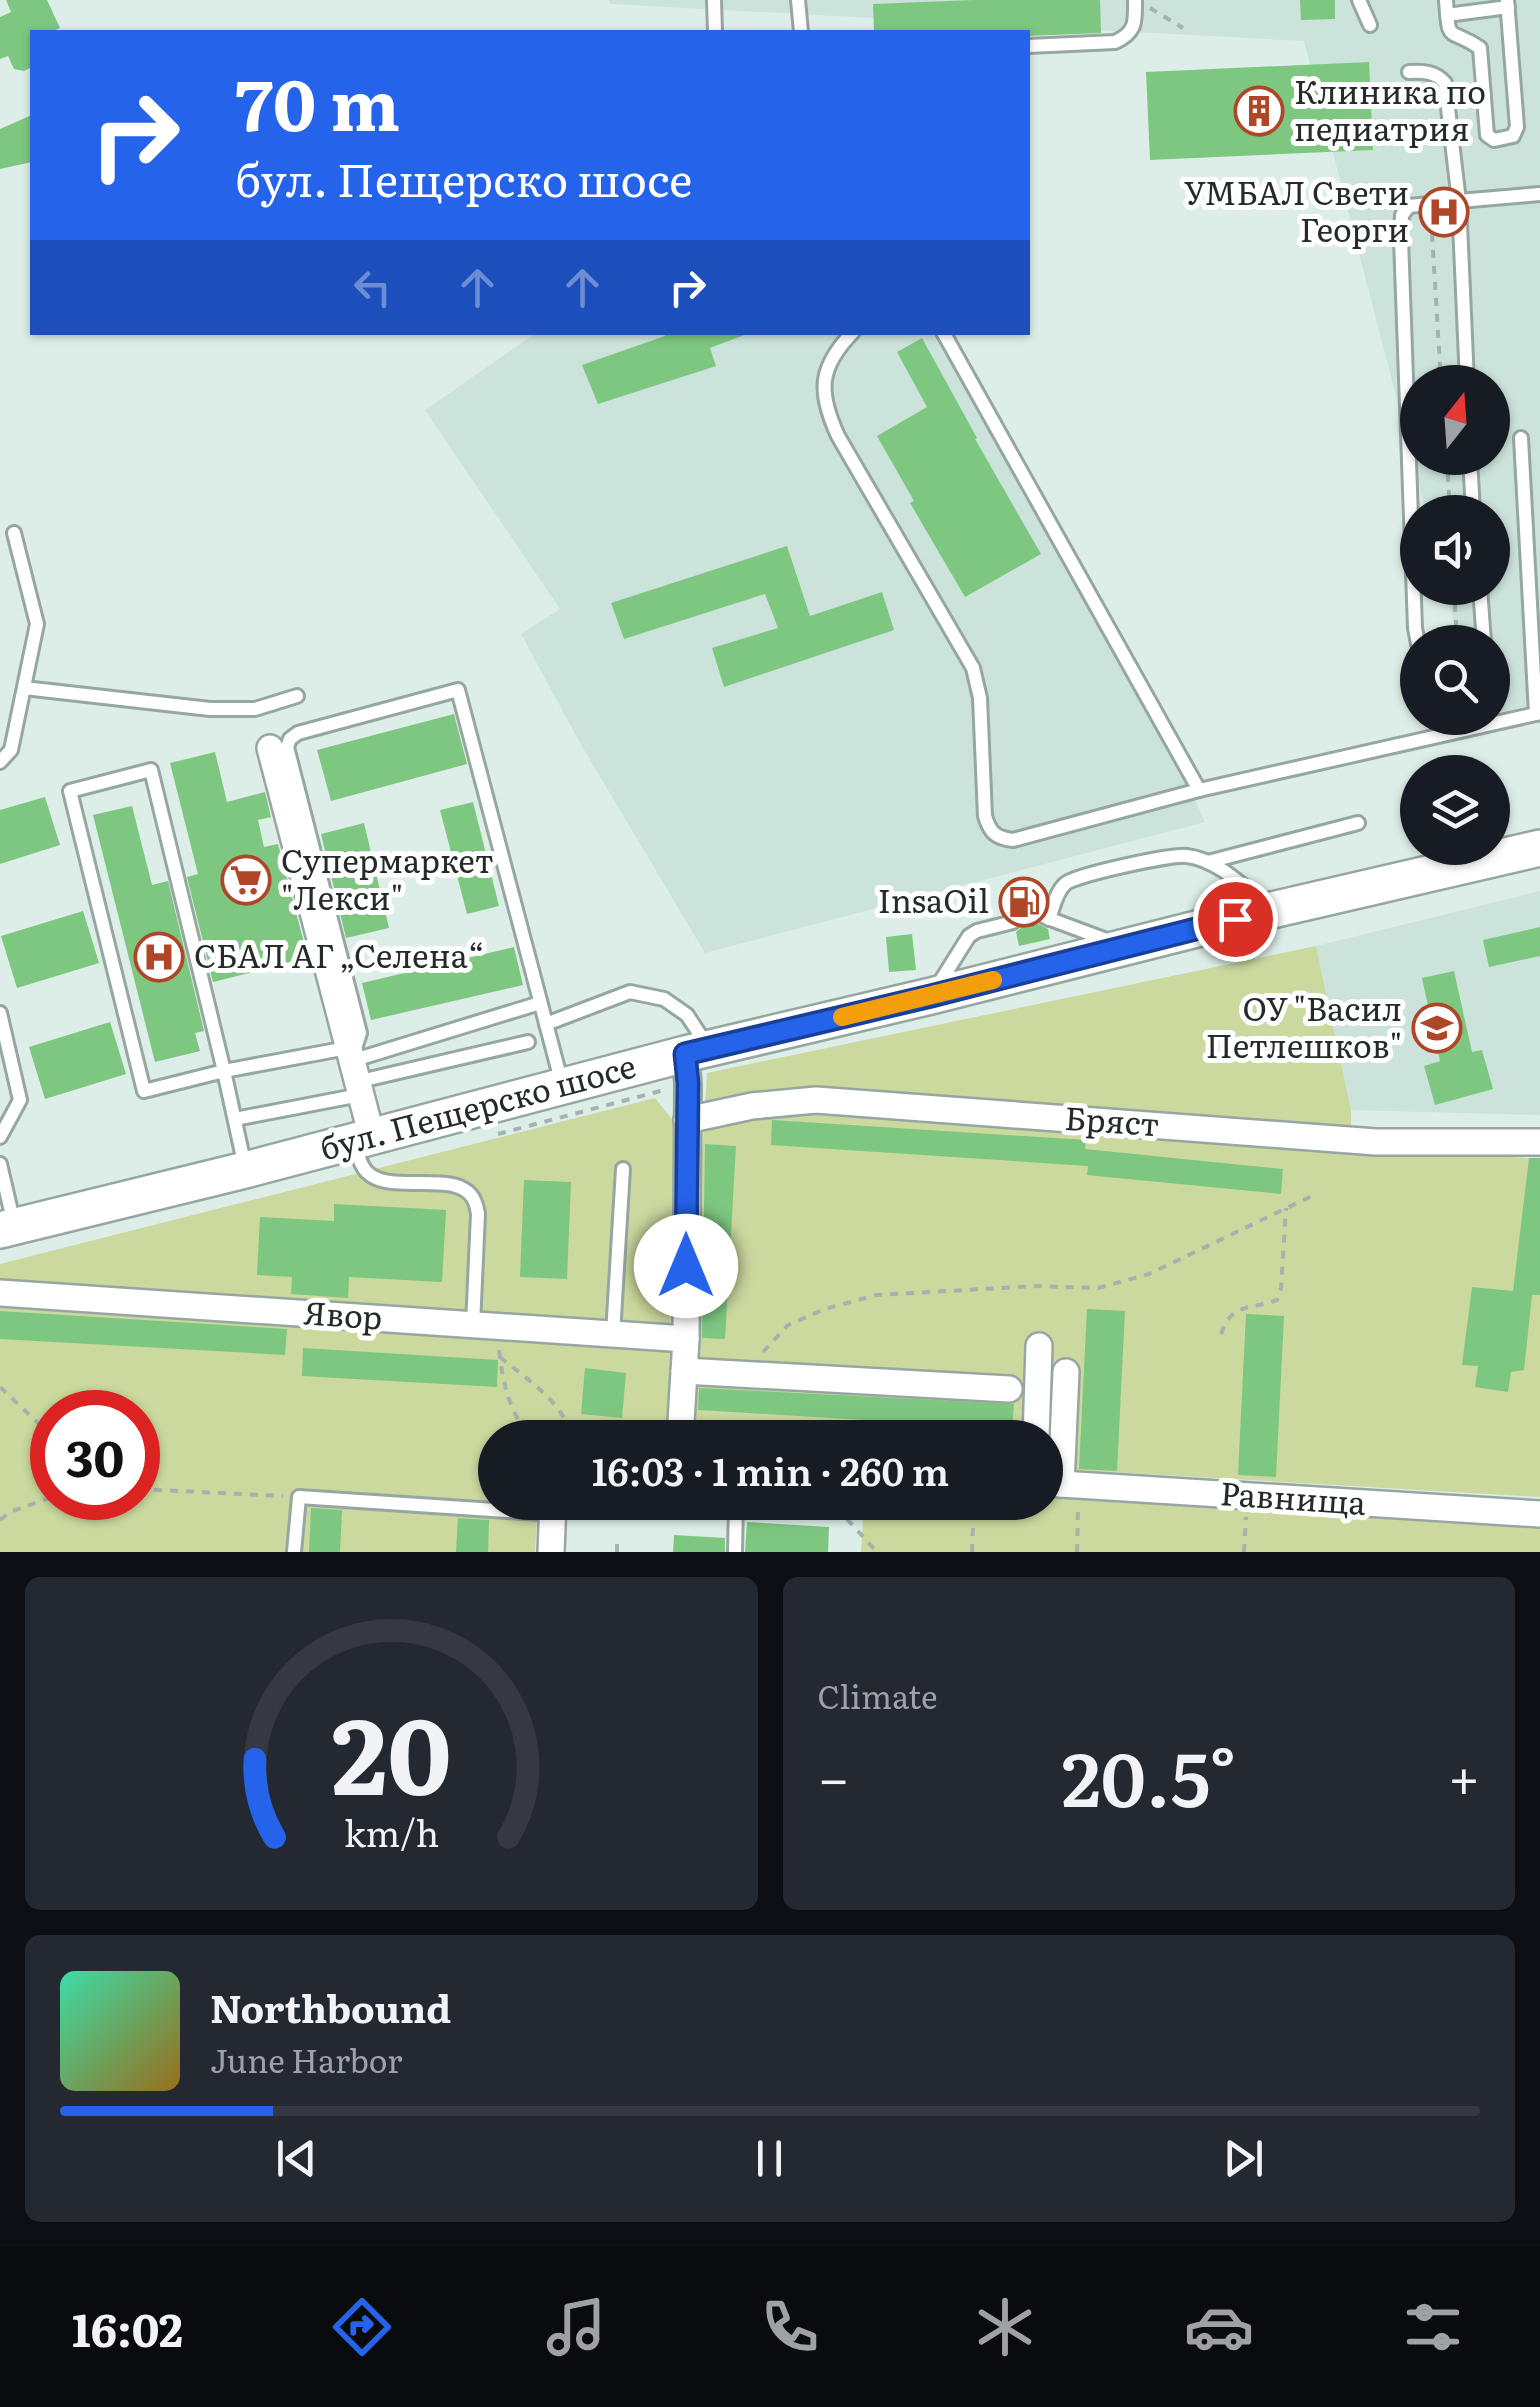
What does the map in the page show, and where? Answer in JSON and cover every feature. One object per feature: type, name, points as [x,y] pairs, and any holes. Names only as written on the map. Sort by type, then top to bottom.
[{"type":"main road","name":"бул. Пещерско шосе","points":[[7,1228],[1124,946],[1540,848]]},
{"type":"street","points":[[270,748],[353,1071],[363,1139]]},
{"type":"street","points":[[681,1420],[686,1339],[687,1120],[697,1052]]},
{"type":"street","name":"Бряст","points":[[687,1120],[752,1106],[816,1100],[1376,1142],[1540,1142]]},
{"type":"street","name":"Явор","points":[[0,1293],[686,1339]]},
{"type":"street","points":[[1039,1346],[1057,1381],[1059,1420]]},
{"type":"street","points":[[684,1371],[1010,1389]]},
{"type":"street","points":[[1043,1420],[1057,1381]]},
{"type":"street","name":"Равнища","points":[[1063,1484],[1540,1514]]},
{"type":"street","points":[[551,1552],[552,1520]]},
{"type":"lane","points":[[714,0],[716,30]]},
{"type":"lane","points":[[798,0],[801,30]]},
{"type":"lane","points":[[1030,46],[1115,42],[1128,36],[1134,24],[1136,0]]},
{"type":"lane","points":[[1360,0],[1370,25]]},
{"type":"lane","points":[[1508,4],[1517,127],[1513,136],[1494,140],[1487,135],[1480,48],[1448,31],[1447,7],[1508,4]]},
{"type":"lane","points":[[1409,72],[1426,72],[1445,83],[1459,200],[1466,365]]},
{"type":"lane","points":[[1415,625],[1402,215],[1409,206],[1540,194]]},
{"type":"lane","points":[[850,335],[826,369],[823,387],[828,415],[974,668],[980,698],[985,816],[989,830],[998,838],[1013,840],[1199,790],[1444,735]]},
{"type":"lane","points":[[945,335],[1199,790]]},
{"type":"lane","points":[[1510,720],[1538,714],[1534,566],[1520,438]]},
{"type":"lane","points":[[0,762],[11,750],[37,624],[14,533]]},
{"type":"lane","points":[[24,688],[210,709],[255,708],[297,696]]},
{"type":"lane","points":[[353,1071],[360,1033],[287,747],[298,733],[458,690],[563,1086]]},
{"type":"lane","points":[[245,1170],[224,1071],[151,770],[70,792],[144,1091],[224,1071],[353,1071],[528,1042]]},
{"type":"lane","points":[[1208,862],[1358,824]]},
{"type":"lane","points":[[1124,946],[1047,918],[1059,892],[1070,880],[1166,857],[1186,856],[1208,862],[1232,876],[1272,910]]},
{"type":"lane","points":[[931,996],[968,936],[1013,922]]},
{"type":"lane","points":[[546,1024],[630,992],[664,999],[687,1015],[697,1052]]},
{"type":"lane","points":[[235,1119],[540,1003]]},
{"type":"lane","points":[[0,1013],[20,1100],[0,1137]]},
{"type":"lane","points":[[363,1139],[361,1164],[370,1176],[459,1186],[473,1197],[478,1214],[485,1326]]},
{"type":"lane","points":[[0,1164],[7,1228]]},
{"type":"lane","points":[[613,1334],[623,1169]]},
{"type":"lane","points":[[294,1552],[299,1497],[478,1505]]},
{"type":"lane","points":[[735,1552],[736,1520]]},
{"type":"path","points":[[1136,0],[1183,28]]},
{"type":"path","points":[[1430,204],[1440,365]]},
{"type":"path","points":[[743,1374],[788,1325],[825,1309],[876,1295],[1037,1286],[1098,1288],[1148,1274],[1316,1194]]},
{"type":"path","points":[[1221,1334],[1226,1319],[1235,1311],[1277,1300],[1286,1208]]},
{"type":"path","points":[[485,1326],[500,1357],[506,1396],[518,1420]]},
{"type":"path","points":[[500,1357],[548,1398],[565,1420]]},
{"type":"path","points":[[0,1387],[30,1415]]},
{"type":"path","points":[[160,1489],[299,1497]]},
{"type":"path","points":[[1063,1489],[1077,1552]]},
{"type":"path","points":[[1244,1552],[1248,1496]]},
{"type":"path","points":[[0,1520],[30,1505]]},
{"type":"path","points":[[849,1520],[877,1552]]},
{"type":"path","points":[[972,1552],[973,1520]]},
{"type":"path","points":[[617,1541],[617,1552]]},
{"type":"shaded area","name":"УМБАЛ Свети Георги","points":[[609,0],[1540,0],[1540,704],[1510,710],[1510,625],[1455,625],[1449,605],[1510,605],[1510,495],[1422,495],[1416,475],[1510,475],[1510,365],[1400,365],[1400,412],[1304,41],[610,4]]},
{"type":"shaded area","points":[[533,335],[937,335],[1181,769],[1205,822],[705,953],[580,743],[521,634],[560,609],[425,410]]},
{"type":"shaded area","name":"ОУ \"Васил Петлешков\"","points":[[1540,891],[1540,1115],[1351,1110],[1316,946]]},
{"type":"green space","points":[[1316,946],[1351,1110],[1351,1146],[1540,1159],[1540,1497],[1063,1469],[1063,1420],[686,1420],[707,1073]]},
{"type":"green space","points":[[655,1098],[675,1123],[668,1420],[478,1420],[478,1520],[537,1520],[535,1552],[0,1552],[0,1264]]},
{"type":"green space","points":[[1063,1497],[1540,1529],[1540,1552],[861,1552],[863,1520],[1063,1520]]},
{"type":"building","points":[[6,0],[47,0],[60,28],[30,30],[30,68],[24,71],[14,69],[8,56],[0,59],[0,17],[11,12]]},
{"type":"building","points":[[1100,0],[1101,33],[1030,36],[1030,30],[874,30],[873,4]]},
{"type":"building","points":[[1300,0],[1335,0],[1335,19],[1301,20]]},
{"type":"building","name":"Клиника по педиатрия","points":[[1369,62],[1373,150],[1150,160],[1146,72]]},
{"type":"building","points":[[30,116],[30,162],[0,169],[0,129]]},
{"type":"building","points":[[744,335],[710,348],[716,366],[598,404],[582,365],[665,336]]},
{"type":"building","points":[[922,338],[1041,554],[965,597],[910,503],[914,501],[877,436],[927,407],[897,352]]},
{"type":"building","points":[[787,546],[810,616],[882,592],[894,630],[724,687],[712,648],[778,628],[765,594],[624,639],[611,603]]},
{"type":"building","points":[[454,714],[467,764],[331,801],[317,750]]},
{"type":"building","name":"Супермаркет \"Лекси\"","points":[[215,752],[227,802],[265,792],[271,817],[258,820],[264,847],[278,844],[308,958],[213,982],[187,877],[198,874],[170,763]]},
{"type":"building","points":[[45,797],[60,845],[0,864],[0,810]]},
{"type":"building","points":[[473,802],[499,906],[467,914],[440,810]]},
{"type":"building","name":"СБАЛ АГ „Селена“","points":[[132,806],[152,885],[168,881],[204,1031],[195,1033],[200,1051],[155,1062],[93,815]]},
{"type":"building","points":[[364,823],[389,928],[346,938],[321,834]]},
{"type":"building","points":[[1034,890],[1038,908],[1042,907],[1035,920],[1048,929],[1050,939],[1019,946],[1016,932],[1023,921],[1015,912],[1011,896]]},
{"type":"building","points":[[83,911],[99,963],[17,988],[1,936]]},
{"type":"building","points":[[1540,927],[1540,956],[1489,967],[1483,940]]},
{"type":"building","points":[[912,934],[916,970],[889,972],[886,937]]},
{"type":"building","points":[[514,947],[523,985],[371,1020],[362,983]]},
{"type":"building","points":[[1454,971],[1472,1052],[1482,1050],[1493,1089],[1435,1105],[1424,1066],[1440,1061],[1422,978]]},
{"type":"building","points":[[110,1022],[126,1074],[45,1099],[29,1047]]},
{"type":"building","points":[[772,1120],[1086,1140],[1085,1149],[1283,1169],[1281,1194],[1087,1175],[1088,1166],[771,1145]]},
{"type":"building","points":[[705,1144],[736,1146],[725,1339],[702,1338]]},
{"type":"building","points":[[1529,1158],[1540,1158],[1540,1295],[1532,1295],[1524,1370],[1511,1372],[1508,1392],[1475,1387],[1478,1366],[1462,1365],[1472,1287],[1513,1291]]},
{"type":"building","points":[[524,1180],[571,1182],[567,1279],[520,1277]]},
{"type":"building","points":[[334,1204],[446,1210],[442,1282],[349,1277],[348,1298],[291,1294],[292,1277],[257,1275],[260,1217],[334,1221]]},
{"type":"building","points":[[1087,1309],[1125,1311],[1117,1471],[1079,1469]]},
{"type":"building","points":[[0,1311],[287,1329],[285,1355],[0,1339]]},
{"type":"building","points":[[1246,1314],[1284,1316],[1276,1477],[1238,1475]]},
{"type":"building","points":[[303,1348],[498,1360],[497,1387],[302,1376]]},
{"type":"building","points":[[585,1368],[626,1373],[622,1418],[581,1414]]},
{"type":"building","points":[[699,1388],[1014,1404],[1013,1420],[863,1420],[698,1410]]},
{"type":"building","points":[[311,1508],[342,1510],[340,1552],[309,1552]]},
{"type":"building","points":[[458,1518],[489,1520],[488,1552],[456,1552]]},
{"type":"building","points":[[747,1522],[829,1527],[828,1552],[745,1552]]},
{"type":"building","points":[[674,1535],[725,1538],[725,1552],[673,1552]]},
{"type":"slow traffic","points":[[842,1017],[993,980]]},
{"type":"place","name":"Клиника по педиатрия","points":[[1259,111]]},
{"type":"place","name":"УМБАЛ Свети Георги","points":[[1444,212]]},
{"type":"place","name":"Супермаркет \"Лекси\"","points":[[246,880]]},
{"type":"place","name":"InsaOil","points":[[1024,902]]},
{"type":"place","name":"СБАЛ АГ „Селена“","points":[[159,957]]},
{"type":"place","name":"ОУ \"Васил Петлешков\"","points":[[1437,1028]]},
{"type":"route","points":[[686,1266],[685,1054],[1235,919]]}]
